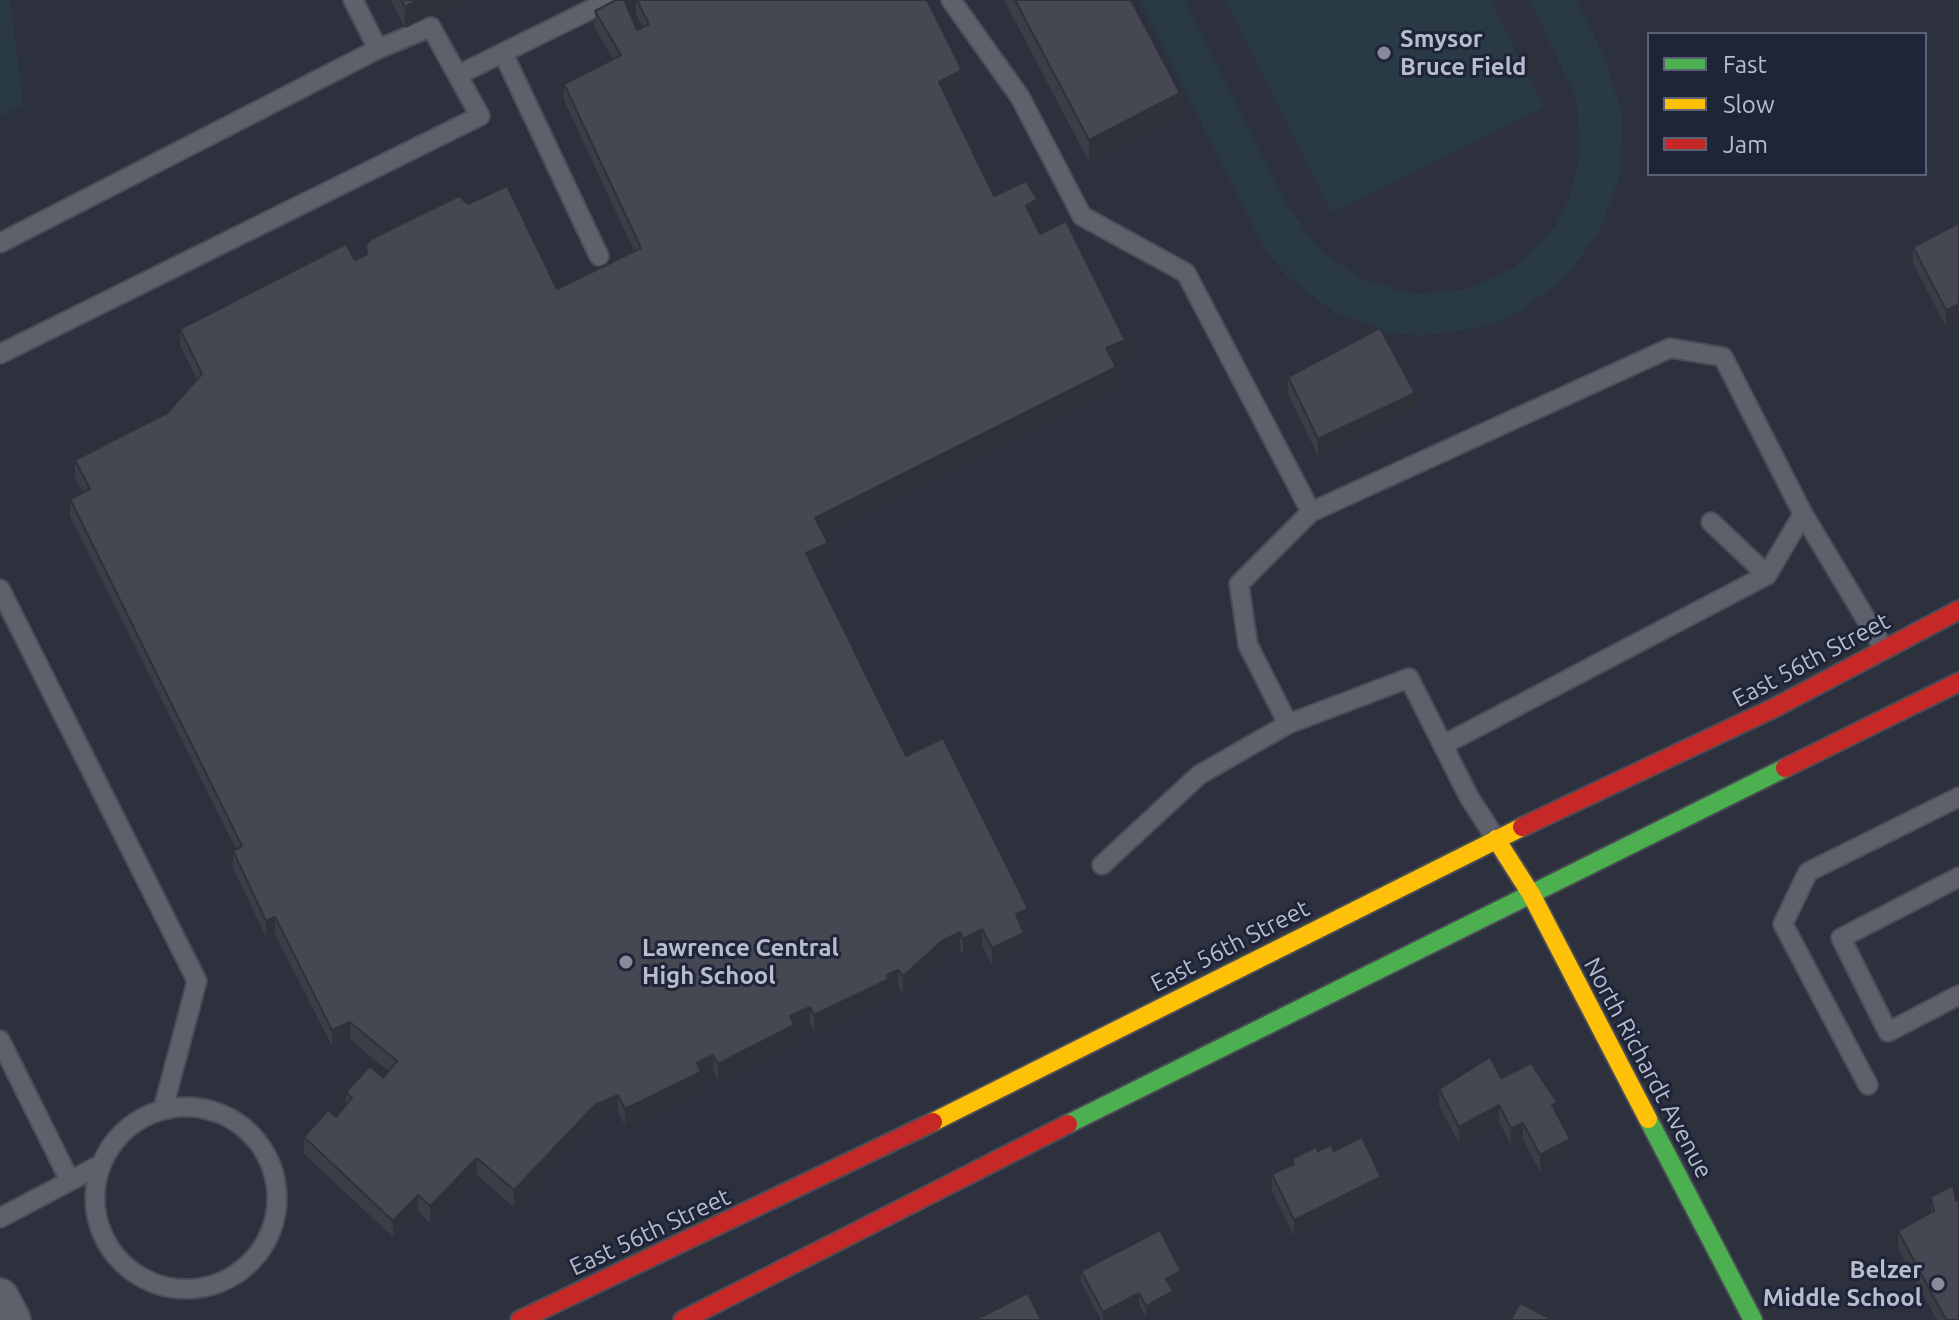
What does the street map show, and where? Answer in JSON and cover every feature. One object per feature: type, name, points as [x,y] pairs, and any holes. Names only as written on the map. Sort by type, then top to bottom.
[{"type":"main road","name":"East 56th Street","points":[[538,1316],[831,1173],[1496,839],[1774,708],[1959,610]]},
{"type":"main road","points":[[683,1320],[1090,1112],[1959,682]]},
{"type":"main road","name":"North Richardt Avenue","points":[[1496,839],[1531,894],[1753,1320]]},
{"type":"street","points":[[0,1297],[12,1320]]},
{"type":"lane","points":[[353,0],[378,49]]},
{"type":"lane","points":[[458,75],[610,0]]},
{"type":"lane","points":[[951,0],[1020,97],[1082,216],[1186,273],[1311,512]]},
{"type":"lane","points":[[0,243],[378,49],[431,27],[480,116],[0,354]]},
{"type":"lane","points":[[503,53],[599,256]]},
{"type":"lane","points":[[1288,724],[1248,645],[1239,584],[1311,512],[1670,348],[1723,357],[1803,514],[1884,649]]},
{"type":"lane","points":[[1443,745],[1767,575],[1803,514]]},
{"type":"lane","points":[[1711,522],[1767,575]]},
{"type":"lane","points":[[0,589],[197,981],[163,1109]]},
{"type":"lane","points":[[1102,865],[1199,775],[1288,724],[1409,678],[1469,797],[1496,839]]},
{"type":"lane","points":[[1868,1085],[1783,924],[1808,872],[1959,797]]},
{"type":"lane","points":[[1959,877],[1841,938],[1888,1032],[1959,995]]},
{"type":"lane","points":[[0,1040],[70,1181]]},
{"type":"lane","points":[[194,1107],[224,1115],[250,1132],[268,1157],[277,1187],[276,1218],[264,1246],[244,1270],[216,1285],[186,1291],[155,1285],[128,1270],[109,1249],[97,1223],[94,1195],[100,1165],[114,1141],[135,1122],[163,1109],[194,1107]]},
{"type":"lane","points":[[0,1218],[100,1165]]},
{"type":"shaded area","points":[[0,0],[10,0],[23,105],[0,116]]},
{"type":"shaded area","points":[[1139,0],[1185,0],[1288,206],[1319,250],[1363,280],[1415,294],[1468,289],[1516,266],[1554,228],[1567,204],[1581,153],[1576,99],[1530,0],[1577,0],[1604,56],[1622,114],[1620,175],[1599,232],[1562,281],[1512,316],[1483,327],[1422,336],[1392,333],[1334,312],[1286,275],[1266,251]]},
{"type":"shaded area","name":"Smysor Bruce Field","points":[[1225,0],[1490,0],[1544,107],[1331,212]]},
{"type":"building","points":[[401,0],[418,0],[405,7]]},
{"type":"building","name":"Lawrence Central High School","points":[[616,0],[624,0],[637,30],[649,24],[637,0],[927,0],[962,70],[939,82],[994,196],[1026,181],[1037,199],[1026,206],[1040,234],[1066,221],[1125,340],[1106,348],[1116,367],[815,518],[828,543],[806,553],[906,756],[943,738],[1028,909],[1016,914],[1024,933],[992,948],[982,929],[963,939],[960,932],[942,941],[903,976],[898,970],[887,975],[889,979],[814,1015],[810,1007],[790,1016],[794,1025],[718,1064],[713,1055],[697,1063],[701,1072],[625,1109],[618,1095],[595,1105],[514,1190],[477,1158],[430,1206],[418,1195],[393,1221],[304,1137],[328,1110],[336,1117],[352,1098],[346,1092],[370,1066],[383,1078],[397,1061],[350,1022],[332,1030],[275,917],[266,921],[233,851],[242,846],[70,499],[90,489],[75,460],[167,413],[202,374],[180,329],[346,244],[355,260],[367,254],[366,245],[371,239],[459,196],[468,204],[507,186],[557,289],[641,248],[564,84],[621,55],[595,11]]},
{"type":"building","points":[[1015,0],[1131,0],[1180,93],[1089,140]]},
{"type":"building","points":[[1959,223],[1959,304],[1946,310],[1913,247]]},
{"type":"building","points":[[1380,328],[1415,393],[1318,439],[1288,377]]},
{"type":"building","points":[[1490,1057],[1501,1078],[1531,1063],[1557,1102],[1552,1105],[1570,1139],[1540,1155],[1523,1123],[1511,1128],[1499,1105],[1459,1127],[1439,1089]]},
{"type":"building","points":[[1362,1137],[1381,1177],[1294,1220],[1272,1174],[1294,1164],[1292,1159],[1316,1147],[1318,1151],[1331,1145],[1334,1151]]},
{"type":"building","name":"Belzer Middle School","points":[[1953,1185],[1956,1201],[1959,1199],[1959,1320],[1946,1320],[1898,1231],[1934,1211],[1931,1197]]},
{"type":"building","points":[[1160,1230],[1181,1271],[1166,1279],[1173,1291],[1146,1306],[1139,1293],[1103,1312],[1081,1271]]},
{"type":"building","points":[[1028,1293],[1041,1320],[975,1320]]},
{"type":"building","points":[[1520,1303],[1553,1320],[1511,1320]]},
{"type":"traffic: fast","points":[[1068,1124],[1785,768]]},
{"type":"traffic: fast","points":[[1648,1119],[1753,1320]]},
{"type":"traffic: slow","points":[[933,1122],[1522,827]]},
{"type":"traffic: slow","points":[[1496,839],[1531,894],[1648,1119]]},
{"type":"traffic: jam","points":[[1522,827],[1774,708],[1959,610]]},
{"type":"traffic: jam","points":[[1785,768],[1959,682]]},
{"type":"traffic: jam","points":[[520,1320],[933,1122]]},
{"type":"traffic: jam","points":[[683,1320],[1068,1124]]},
{"type":"place","name":"Smysor Bruce Field","points":[[1384,53]]},
{"type":"place","name":"Lawrence Central High School","points":[[626,962]]},
{"type":"place","name":"Belzer Middle School","points":[[1938,1284]]}]
